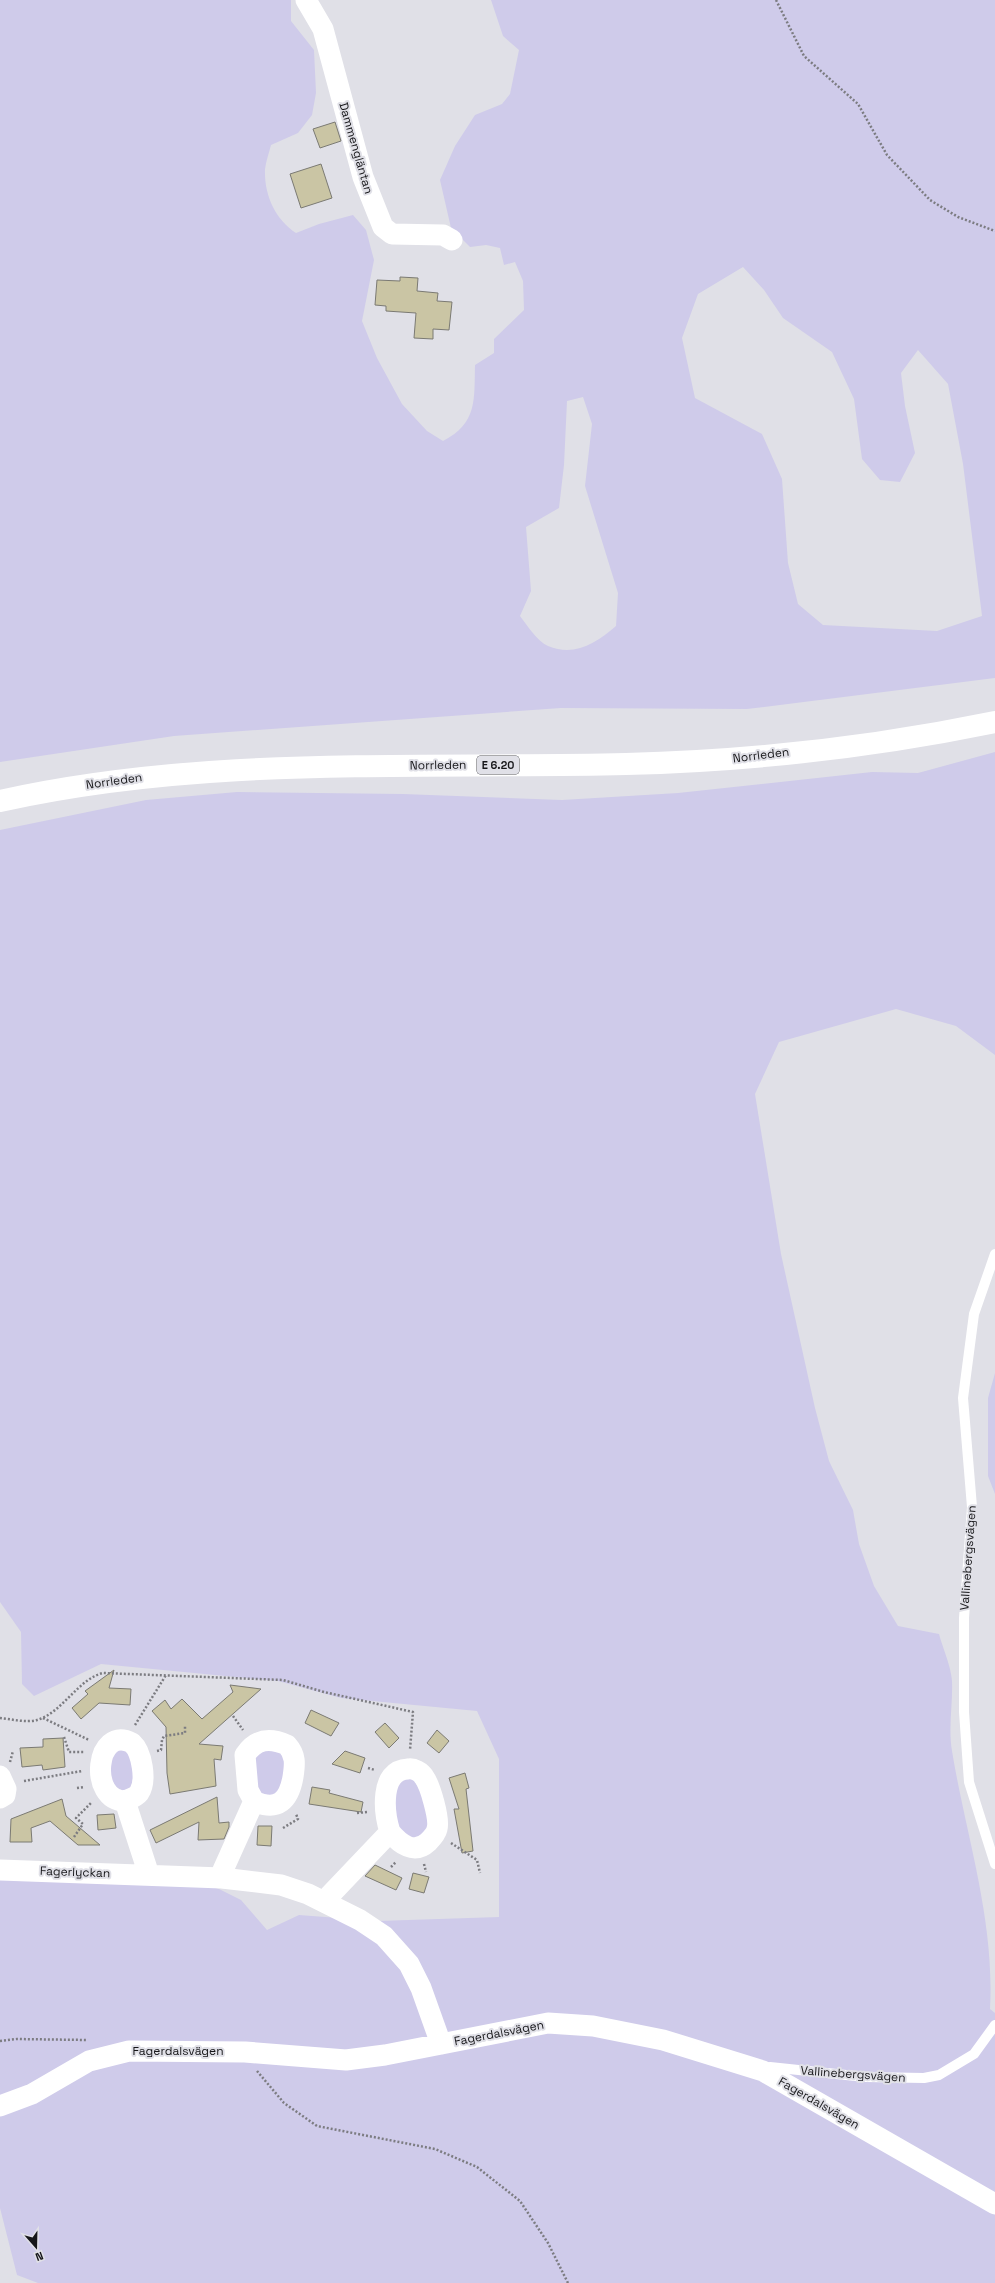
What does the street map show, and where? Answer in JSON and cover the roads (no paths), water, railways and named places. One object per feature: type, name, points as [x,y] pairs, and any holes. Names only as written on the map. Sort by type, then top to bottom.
[{"type":"highway","name":"Norrleden","points":[[0,801],[103,782],[249,768],[626,764],[728,759],[936,734],[995,722]]},
{"type":"street","name":"Dammengläntan","points":[[306,0],[324,29],[363,177],[383,228],[392,234],[444,235],[452,240]]},
{"type":"street","points":[[114,1740],[133,1746],[142,1768],[141,1789],[136,1796],[125,1801],[114,1798],[104,1789],[103,1756],[114,1740]]},
{"type":"street","points":[[408,1768],[412,1768],[423,1774],[428,1783],[438,1823],[436,1832],[423,1846],[412,1848],[398,1841],[390,1832],[387,1810],[387,1784],[394,1774],[408,1768]]},
{"type":"street","points":[[125,1801],[149,1875]]},
{"type":"street","points":[[222,1878],[223,1870],[254,1801]]},
{"type":"street","points":[[327,1902],[330,1895],[390,1832]]},
{"type":"street","name":"Fagerlyckan","points":[[0,1870],[222,1878],[281,1885],[327,1902],[360,1920],[384,1936],[409,1964],[421,1988],[441,2044]]},
{"type":"street","name":"Fagerdalsvägen","points":[[0,2106],[32,2094],[89,2061],[129,2050],[245,2052],[346,2060],[385,2055],[548,2023],[593,2026],[663,2040],[763,2071],[995,2204]]},
{"type":"lane","name":"Vallinebergsvägen","points":[[995,1254],[974,1314],[963,1398],[972,1507],[964,1618],[964,1712],[969,1782],[995,1864]]},
{"type":"lane","name":"Vallinebergsvägen","points":[[763,2071],[770,2067],[865,2077],[924,2078],[939,2075],[974,2054],[995,2025]]}]
